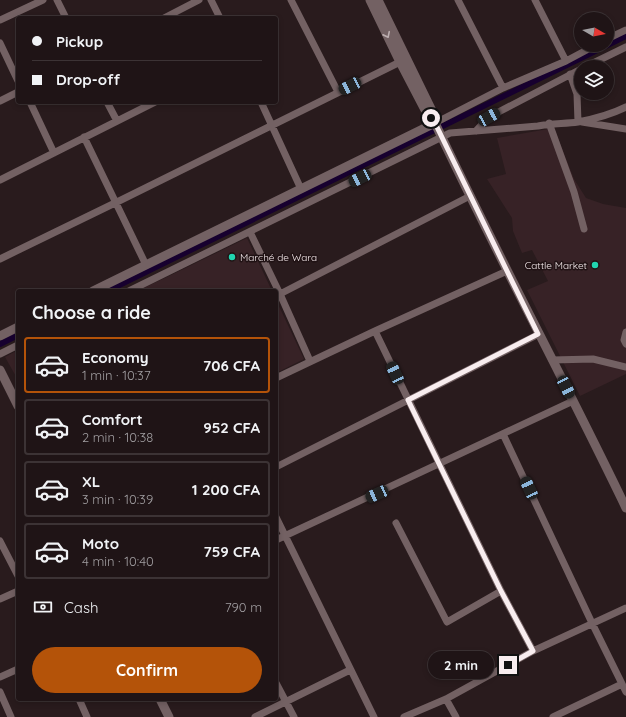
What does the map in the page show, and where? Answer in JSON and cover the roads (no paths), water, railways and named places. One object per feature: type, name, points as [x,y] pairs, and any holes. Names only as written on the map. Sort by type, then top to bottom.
[{"type":"street","points":[[0,20],[43,0]]},
{"type":"street","points":[[57,0],[65,16]]},
{"type":"street","points":[[168,16],[199,0]]},
{"type":"street","points":[[211,0],[219,16]]},
{"type":"street","points":[[291,0],[338,92]]},
{"type":"street","points":[[370,0],[400,62],[427,112],[439,130]]},
{"type":"street","points":[[378,0],[434,114],[439,130],[470,196],[626,508]]},
{"type":"street","points":[[458,0],[503,88]]},
{"type":"street","points":[[535,0],[566,61]]},
{"type":"street","points":[[614,36],[626,30]]},
{"type":"street","points":[[0,43],[16,77]]},
{"type":"street","points":[[599,60],[626,47]]},
{"type":"street","points":[[133,289],[250,232],[439,130],[503,88],[566,61],[583,52]]},
{"type":"street","points":[[0,259],[400,62]]},
{"type":"street","points":[[476,131],[489,117],[574,72]]},
{"type":"street","points":[[570,74],[577,94],[578,122]]},
{"type":"street","points":[[0,101],[16,93]]},
{"type":"street","points":[[31,104],[54,153]]},
{"type":"street","points":[[108,104],[117,121]]},
{"type":"street","points":[[0,180],[151,104]]},
{"type":"street","points":[[262,104],[301,189]]},
{"type":"street","points":[[578,122],[616,112],[626,107]]},
{"type":"street","points":[[97,289],[301,189],[439,130],[450,133],[538,126],[549,123],[578,122],[626,130]]},
{"type":"street","points":[[549,123],[574,192],[584,229]]},
{"type":"street","points":[[84,137],[146,265]]},
{"type":"street","points":[[280,294],[470,196]]},
{"type":"street","points":[[250,232],[278,289]]},
{"type":"street","points":[[278,377],[507,271]]},
{"type":"street","points":[[278,290],[310,361]]},
{"type":"street","points":[[0,336],[16,328]]},
{"type":"street","points":[[375,331],[501,591],[533,651]]},
{"type":"street","points":[[626,332],[624,340],[626,344]]},
{"type":"street","points":[[278,466],[538,334]]},
{"type":"street","points":[[0,354],[16,346]]},
{"type":"street","points":[[552,360],[593,359],[626,367]]},
{"type":"street","points":[[0,370],[16,402]]},
{"type":"street","points":[[278,539],[573,401]]},
{"type":"street","points":[[503,434],[626,692]]},
{"type":"street","points":[[278,521],[374,717]]},
{"type":"street","points":[[396,523],[447,622],[501,591]]},
{"type":"street","points":[[0,541],[16,572]]},
{"type":"street","points":[[0,600],[16,592]]},
{"type":"street","points":[[404,717],[446,699],[533,651],[626,608]]},
{"type":"street","points":[[0,677],[16,669]]},
{"type":"street","points":[[255,717],[350,670]]},
{"type":"street","points":[[553,717],[622,684]]},
{"type":"street","points":[[278,687],[294,717]]},
{"type":"street","points":[[0,692],[11,717]]},
{"type":"street","points":[[446,699],[456,717]]},
{"type":"street","points":[[80,701],[87,717]]},
{"type":"street","points":[[161,701],[169,717]]},
{"type":"waterway","points":[[111,289],[626,36]]},
{"type":"waterway","points":[[0,344],[16,336]]},
{"type":"place","name":"Marché de Wara","points":[[232,257]]},
{"type":"place","name":"Cattle Market","points":[[595,265]]}]
